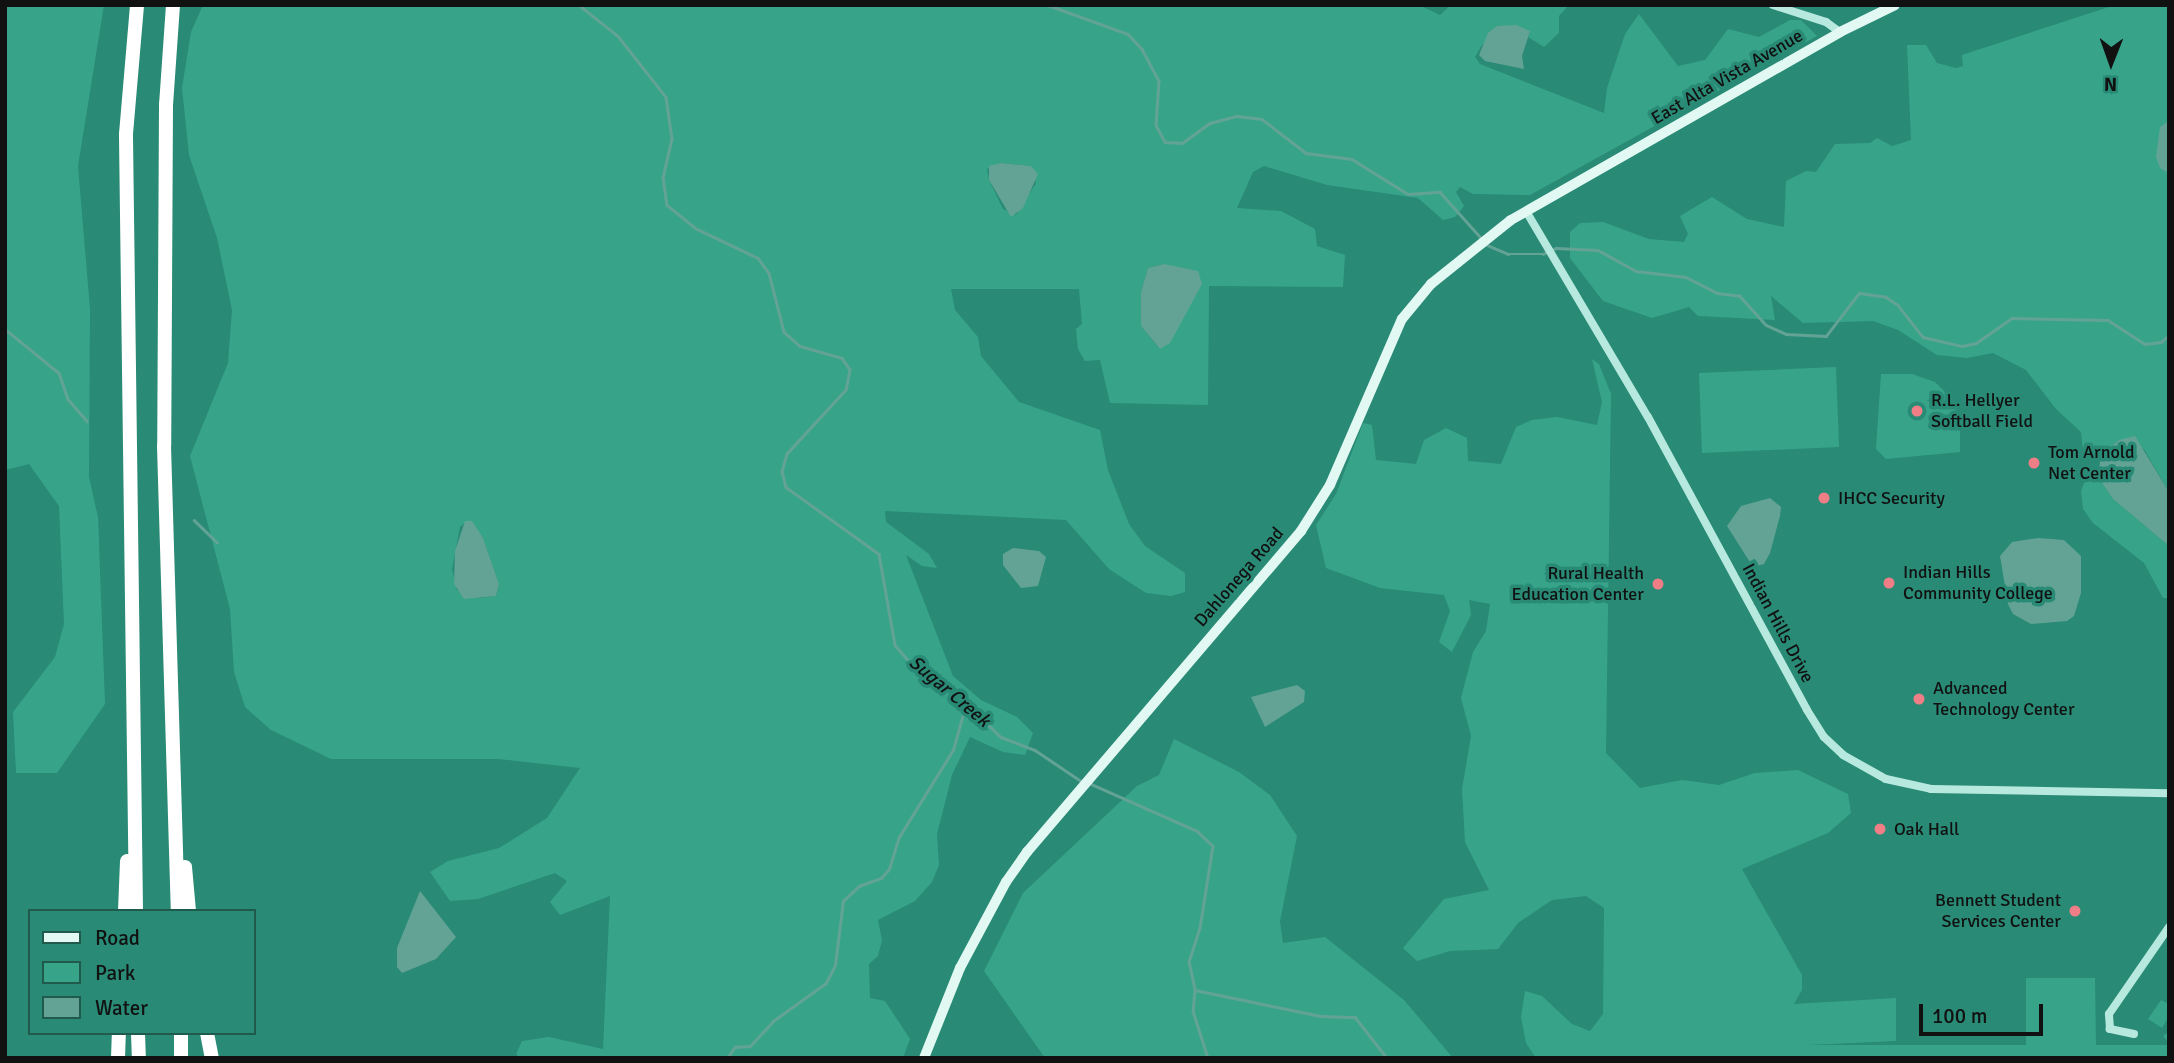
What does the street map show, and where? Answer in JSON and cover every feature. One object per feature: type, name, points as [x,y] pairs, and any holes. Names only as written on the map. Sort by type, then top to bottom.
[{"type":"highway","points":[[136,909],[126,134],[137,5]]},
{"type":"highway","points":[[173,5],[165,132],[169,684],[178,909]]},
{"type":"highway","points":[[169,684],[189,909]]},
{"type":"highway","points":[[125,909],[130,808],[135,787]]},
{"type":"highway","points":[[118,1058],[119,1035]]},
{"type":"highway","points":[[138,1035],[139,1058]]},
{"type":"highway","points":[[181,1035],[181,1058]]},
{"type":"highway","points":[[207,1035],[212,1058]]},
{"type":"main road","name":"East Alta Vista Avenue","points":[[1614,161],[1840,32],[1895,5]]},
{"type":"main road","name":"Dahlonega Road","points":[[924,1058],[960,968],[1027,852],[1318,507],[1402,319],[1455,262],[1526,211],[1614,161]]},
{"type":"street","points":[[1773,5],[1826,22],[1840,32]]},
{"type":"street","name":"Indian Hills Drive","points":[[1526,211],[1648,417],[1807,710],[1824,737],[1843,755],[1886,779],[1931,789],[2169,793]]},
{"type":"street","points":[[2134,1034],[2110,1029],[2109,1014],[2169,927]]},
{"type":"green space","points":[[5,5],[104,5],[78,166],[90,309],[89,477],[98,517],[105,704],[57,773],[16,773],[13,712],[55,657],[64,624],[59,506],[29,464],[5,470]]},
{"type":"green space","points":[[203,5],[1419,5],[1440,15],[1451,5],[1569,5],[1559,16],[1559,33],[1544,47],[1528,37],[1530,31],[1482,45],[1475,57],[1480,64],[1604,113],[1607,88],[1625,34],[1639,14],[1678,66],[1705,60],[1728,29],[1759,37],[1790,20],[1801,20],[1817,36],[1530,195],[1473,194],[1460,187],[1456,192],[1464,206],[1455,217],[1443,220],[1418,198],[1327,185],[1264,166],[1253,172],[1237,208],[1281,211],[1315,229],[1317,246],[1345,255],[1343,287],[1209,286],[1208,405],[1110,403],[1100,360],[1085,361],[1078,349],[1076,329],[1082,324],[1079,289],[951,289],[955,310],[978,337],[981,356],[1019,402],[1100,430],[1108,470],[1129,524],[1145,546],[1185,573],[1185,592],[1171,596],[1146,593],[1109,569],[1066,520],[885,511],[886,522],[929,554],[937,568],[922,566],[906,555],[953,676],[981,700],[1017,717],[1033,733],[1025,755],[1003,752],[970,737],[952,775],[937,834],[939,865],[932,882],[915,901],[878,920],[882,940],[878,956],[869,964],[870,998],[885,1001],[910,1039],[903,1058],[520,1058],[516,1054],[522,1041],[549,1037],[603,1049],[610,896],[560,915],[550,902],[567,881],[555,873],[478,899],[450,901],[430,872],[448,861],[499,848],[547,818],[580,768],[498,759],[331,759],[271,730],[245,707],[234,672],[230,609],[190,456],[228,363],[232,310],[217,238],[189,155],[182,88],[191,32]],"holes":[[[1001,163],[1031,166],[1036,183],[1016,215],[1003,209],[989,180],[987,169]],[[1164,264],[1202,283],[1158,347],[1141,326],[1141,292],[1148,268]],[[467,521],[483,538],[499,584],[496,596],[480,598],[457,590],[452,569],[460,527]]]},
{"type":"green space","points":[[2115,5],[2169,5],[2169,492],[2144,449],[2119,440],[2101,455],[2083,450],[2081,432],[2056,409],[2026,370],[1993,353],[1967,358],[1937,355],[1898,330],[1873,321],[1803,323],[1771,296],[1775,320],[1698,316],[1689,307],[1652,318],[1603,301],[1570,258],[1570,232],[1580,223],[1603,222],[1649,239],[1684,242],[1688,234],[1680,216],[1712,197],[1747,219],[1784,227],[1786,181],[1806,171],[1816,172],[1835,144],[1870,143],[1877,138],[1892,146],[1911,140],[1907,45],[1926,45],[1937,63],[1956,68],[1963,66],[1962,55]]},
{"type":"green space","points":[[1592,359],[1599,364],[1611,394],[1606,753],[1640,788],[1682,780],[1719,785],[1755,773],[1798,770],[1848,794],[1851,813],[1828,833],[1742,869],[1802,975],[1802,990],[1794,1004],[1896,998],[1896,1041],[1808,1045],[2026,1045],[2026,978],[2095,978],[2096,1045],[2169,1045],[2169,1058],[1536,1058],[1526,1043],[1521,1017],[1525,991],[1542,996],[1572,1024],[1590,1031],[1603,1014],[1604,908],[1586,896],[1552,900],[1518,923],[1498,949],[1450,951],[1417,961],[1403,948],[1444,899],[1489,890],[1465,842],[1462,789],[1471,736],[1461,698],[1473,652],[1486,631],[1490,604],[1469,600],[1471,615],[1452,652],[1439,642],[1450,611],[1444,595],[1380,588],[1326,568],[1316,525],[1336,494],[1363,423],[1372,425],[1376,460],[1416,464],[1424,440],[1446,428],[1467,438],[1468,461],[1501,464],[1516,427],[1532,420],[1557,417],[1597,425],[1602,402]]},
{"type":"green space","points":[[1836,367],[1839,447],[1702,453],[1699,373]]},
{"type":"green space","name":"R.L. Hellyer Softball Field","points":[[1881,374],[1912,374],[1935,382],[1952,399],[1960,422],[1960,452],[1886,459],[1876,449]]},
{"type":"green space","points":[[2099,467],[2098,477],[2113,499],[2169,546],[2169,598],[2163,598],[2144,563],[2093,523],[2083,509],[2081,491],[2089,470]]},
{"type":"green space","points":[[1174,739],[1239,772],[1270,795],[1297,836],[1280,921],[1283,943],[1325,937],[1404,1000],[1453,1058],[1045,1058],[984,971],[1023,893],[1137,786],[1159,775]]},
{"type":"green space","points":[[2161,1000],[2169,1004],[2169,1043],[2163,1036],[2168,1032],[2167,1020],[2162,1028],[2148,1019]]},
{"type":"water","points":[[1516,25],[1530,31],[1522,56],[1524,69],[1485,61],[1479,55],[1488,33],[1497,26]]},
{"type":"water","points":[[2169,121],[2167,172],[2160,168],[2156,157],[2160,127]]},
{"type":"water","points":[[1001,163],[1031,166],[1038,174],[1023,208],[1011,217],[989,180],[989,166]]},
{"type":"water","points":[[1164,264],[1198,271],[1202,284],[1170,343],[1160,349],[1141,326],[1141,292],[1148,268]]},
{"type":"water","points":[[2135,436],[2169,492],[2169,546],[2113,499],[2098,477],[2101,455],[2119,440]]},
{"type":"water","points":[[1770,498],[1781,507],[1780,516],[1770,553],[1764,564],[1753,567],[1727,526],[1741,506]]},
{"type":"water","points":[[465,521],[472,521],[483,538],[499,584],[496,596],[464,599],[454,584],[455,551]]},
{"type":"water","points":[[2038,538],[2064,540],[2081,556],[2081,593],[2074,616],[2067,621],[2031,624],[2013,614],[2008,604],[2000,556],[2012,542]]},
{"type":"water","points":[[1013,548],[1039,551],[1046,557],[1038,586],[1021,588],[1003,565],[1003,554]]},
{"type":"water","points":[[1297,685],[1305,691],[1304,702],[1265,727],[1251,697]]},
{"type":"water","points":[[420,891],[456,937],[436,959],[402,973],[397,967],[397,948]]},
{"type":"waterway","name":"Sugar Creek","points":[[579,5],[618,36],[666,97],[672,139],[663,177],[667,205],[697,229],[758,258],[769,273],[784,332],[800,346],[842,358],[850,370],[846,390],[787,454],[782,471],[786,487],[879,554],[895,645],[908,660],[955,692],[1001,737],[1035,750],[1081,781]]},
{"type":"waterway","points":[[1048,5],[1128,34],[1142,49],[1159,81],[1156,125],[1165,142],[1182,143],[1210,123],[1237,116],[1262,119],[1306,153],[1352,159],[1408,194],[1440,192],[1483,240]]},
{"type":"waterway","points":[[1487,245],[1508,254],[1543,254],[1556,248],[1598,250],[1636,271],[1686,277],[1717,293],[1740,296],[1766,325],[1786,334],[1826,336],[1859,293],[1886,297],[1898,305],[1923,337],[1962,346],[1976,343],[2012,318],[2108,320],[2145,344],[2161,342],[2169,335]]},
{"type":"waterway","points":[[5,329],[59,373],[68,399],[87,421]]},
{"type":"waterway","points":[[194,520],[217,542]]},
{"type":"waterway","points":[[727,1058],[735,1047],[750,1046],[773,1021],[826,983],[835,965],[843,901],[859,886],[881,878],[889,869],[899,837],[953,750],[966,703]]},
{"type":"waterway","name":"Sugar Creek","points":[[1091,784],[1197,831],[1213,846],[1200,928],[1189,961],[1195,990]]},
{"type":"waterway","name":"Sugar Creek","points":[[1195,990],[1321,1016],[1355,1017],[1387,1058]]},
{"type":"waterway","points":[[1195,990],[1193,1011],[1208,1058]]},
{"type":"place","name":"R.L. Hellyer Softball Field","points":[[1917,411]]},
{"type":"place","name":"Tom Arnold Net Center","points":[[2034,463]]},
{"type":"place","name":"IHCC Security","points":[[1824,498]]},
{"type":"place","name":"Indian Hills Community College","points":[[1889,583]]},
{"type":"place","name":"Rural Health Education Center","points":[[1658,584]]},
{"type":"place","name":"Advanced Technology Center","points":[[1919,699]]},
{"type":"place","name":"Oak Hall","points":[[1880,829]]},
{"type":"place","name":"Bennett Student Services Center","points":[[2075,911]]}]
